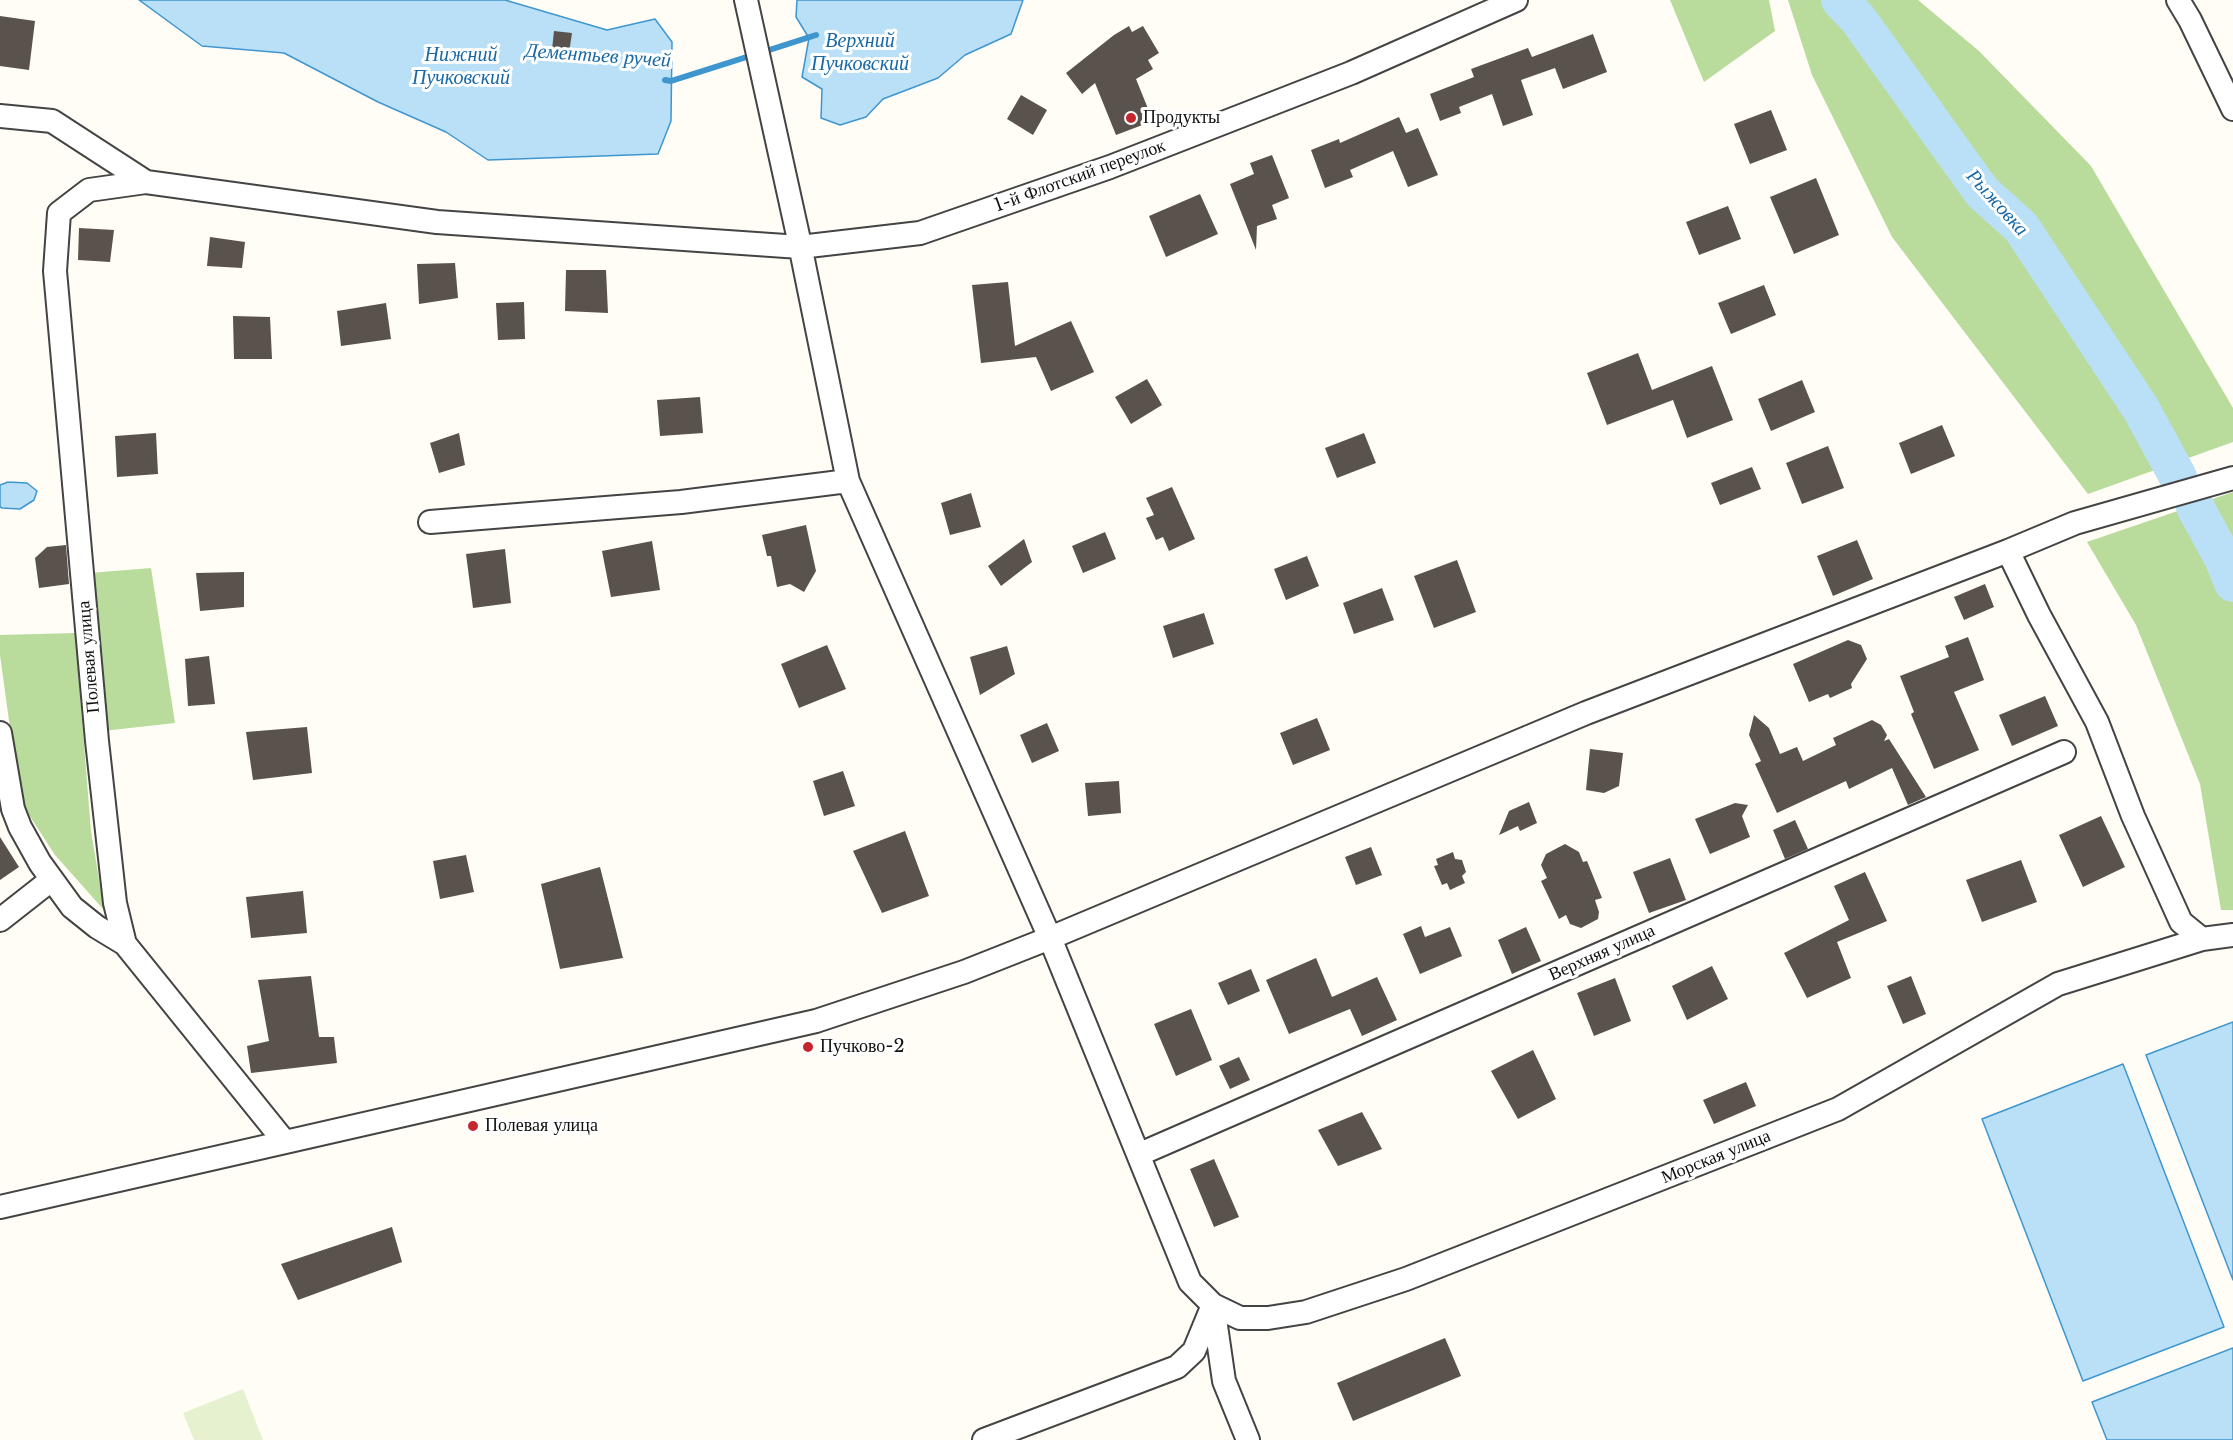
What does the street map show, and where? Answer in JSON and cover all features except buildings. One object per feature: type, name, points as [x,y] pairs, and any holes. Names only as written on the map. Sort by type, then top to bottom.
[{"type":"street","name":"Морская улица","points":[[746,0],[801,247],[848,480],[1050,938],[1140,1154],[1190,1282],[1213,1305],[1240,1318],[1268,1318],[1306,1312],[1406,1279],[1838,1109],[2058,984],[2202,939],[2233,935]]},
{"type":"street","name":"1-й Флотский переулок","points":[[146,182],[437,222],[801,247],[920,233],[1165,146],[1351,73],[1516,0]]},
{"type":"street","points":[[2178,0],[2233,109]]},
{"type":"street","points":[[0,116],[52,121],[146,182]]},
{"type":"street","name":"Полевая улица","points":[[146,182],[88,190],[59,213],[55,271],[105,825],[115,903],[125,944],[284,1141]]},
{"type":"street","points":[[0,1207],[816,1022],[964,972],[1050,938],[1586,713],[2008,551],[2075,522],[2233,478]]},
{"type":"street","points":[[430,522],[681,502],[848,480]]},
{"type":"street","points":[[2008,551],[2039,615],[2097,722],[2133,816],[2181,922],[2202,939]]},
{"type":"street","points":[[0,733],[13,809],[20,827],[51,880],[85,919],[125,944]]},
{"type":"street","name":"Верхняя улица","points":[[1140,1154],[2064,752]]},
{"type":"street","points":[[0,920],[51,880]]},
{"type":"street","points":[[1213,1305],[1224,1381],[1248,1440]]},
{"type":"street","points":[[984,1440],[1177,1367],[1194,1351],[1213,1305]]},
{"type":"green space","points":[[1670,0],[1769,0],[1775,31],[1704,82]]},
{"type":"green space","points":[[1788,0],[1918,0],[1979,51],[2091,166],[2233,408],[2233,442],[2088,494],[1892,237],[1812,75]]},
{"type":"green space","points":[[2233,492],[2233,910],[2221,910],[2200,784],[2136,625],[2087,542]]},
{"type":"green space","points":[[151,568],[175,723],[103,731],[90,573]]},
{"type":"green space","points":[[75,633],[91,831],[104,910],[55,855],[20,801],[0,655],[0,635]]},
{"type":"green space","points":[[243,1389],[263,1440],[194,1440],[183,1413]]},
{"type":"water","name":"Нижний Пучковский","points":[[139,0],[505,0],[607,30],[655,19],[672,42],[671,121],[658,154],[488,160],[446,132],[378,102],[284,53],[202,46]]},
{"type":"water","name":"Верхний Пучковский","points":[[797,0],[1023,0],[1011,34],[965,55],[938,78],[883,99],[866,117],[840,125],[821,118],[822,89],[802,77],[809,38],[796,17]]},
{"type":"water","points":[[8,482],[27,483],[37,491],[34,500],[20,509],[0,507],[0,485]]},
{"type":"water","points":[[2233,1022],[2233,1280],[2146,1055]]},
{"type":"water","points":[[2123,1064],[2224,1327],[2083,1381],[1982,1119]]},
{"type":"water","points":[[2233,1348],[2233,1440],[2107,1440],[2092,1402]]},
{"type":"waterway","name":"Рыжовка","points":[[1840,0],[1858,19],[1982,192],[2021,227],[2141,409],[2178,477]]},
{"type":"waterway","name":"Дементьев ручей","points":[[763,52],[816,35]]},
{"type":"waterway","name":"Дементьев ручей","points":[[665,80],[671,81],[753,55]]},
{"type":"waterway","name":"Рыжовка","points":[[2195,507],[2223,558],[2233,583]]},
{"type":"place","name":"Продукты","points":[[1131,118]]},
{"type":"place","name":"Пучково-2","points":[[808,1047]]},
{"type":"place","name":"Полевая улица","points":[[473,1126]]}]
